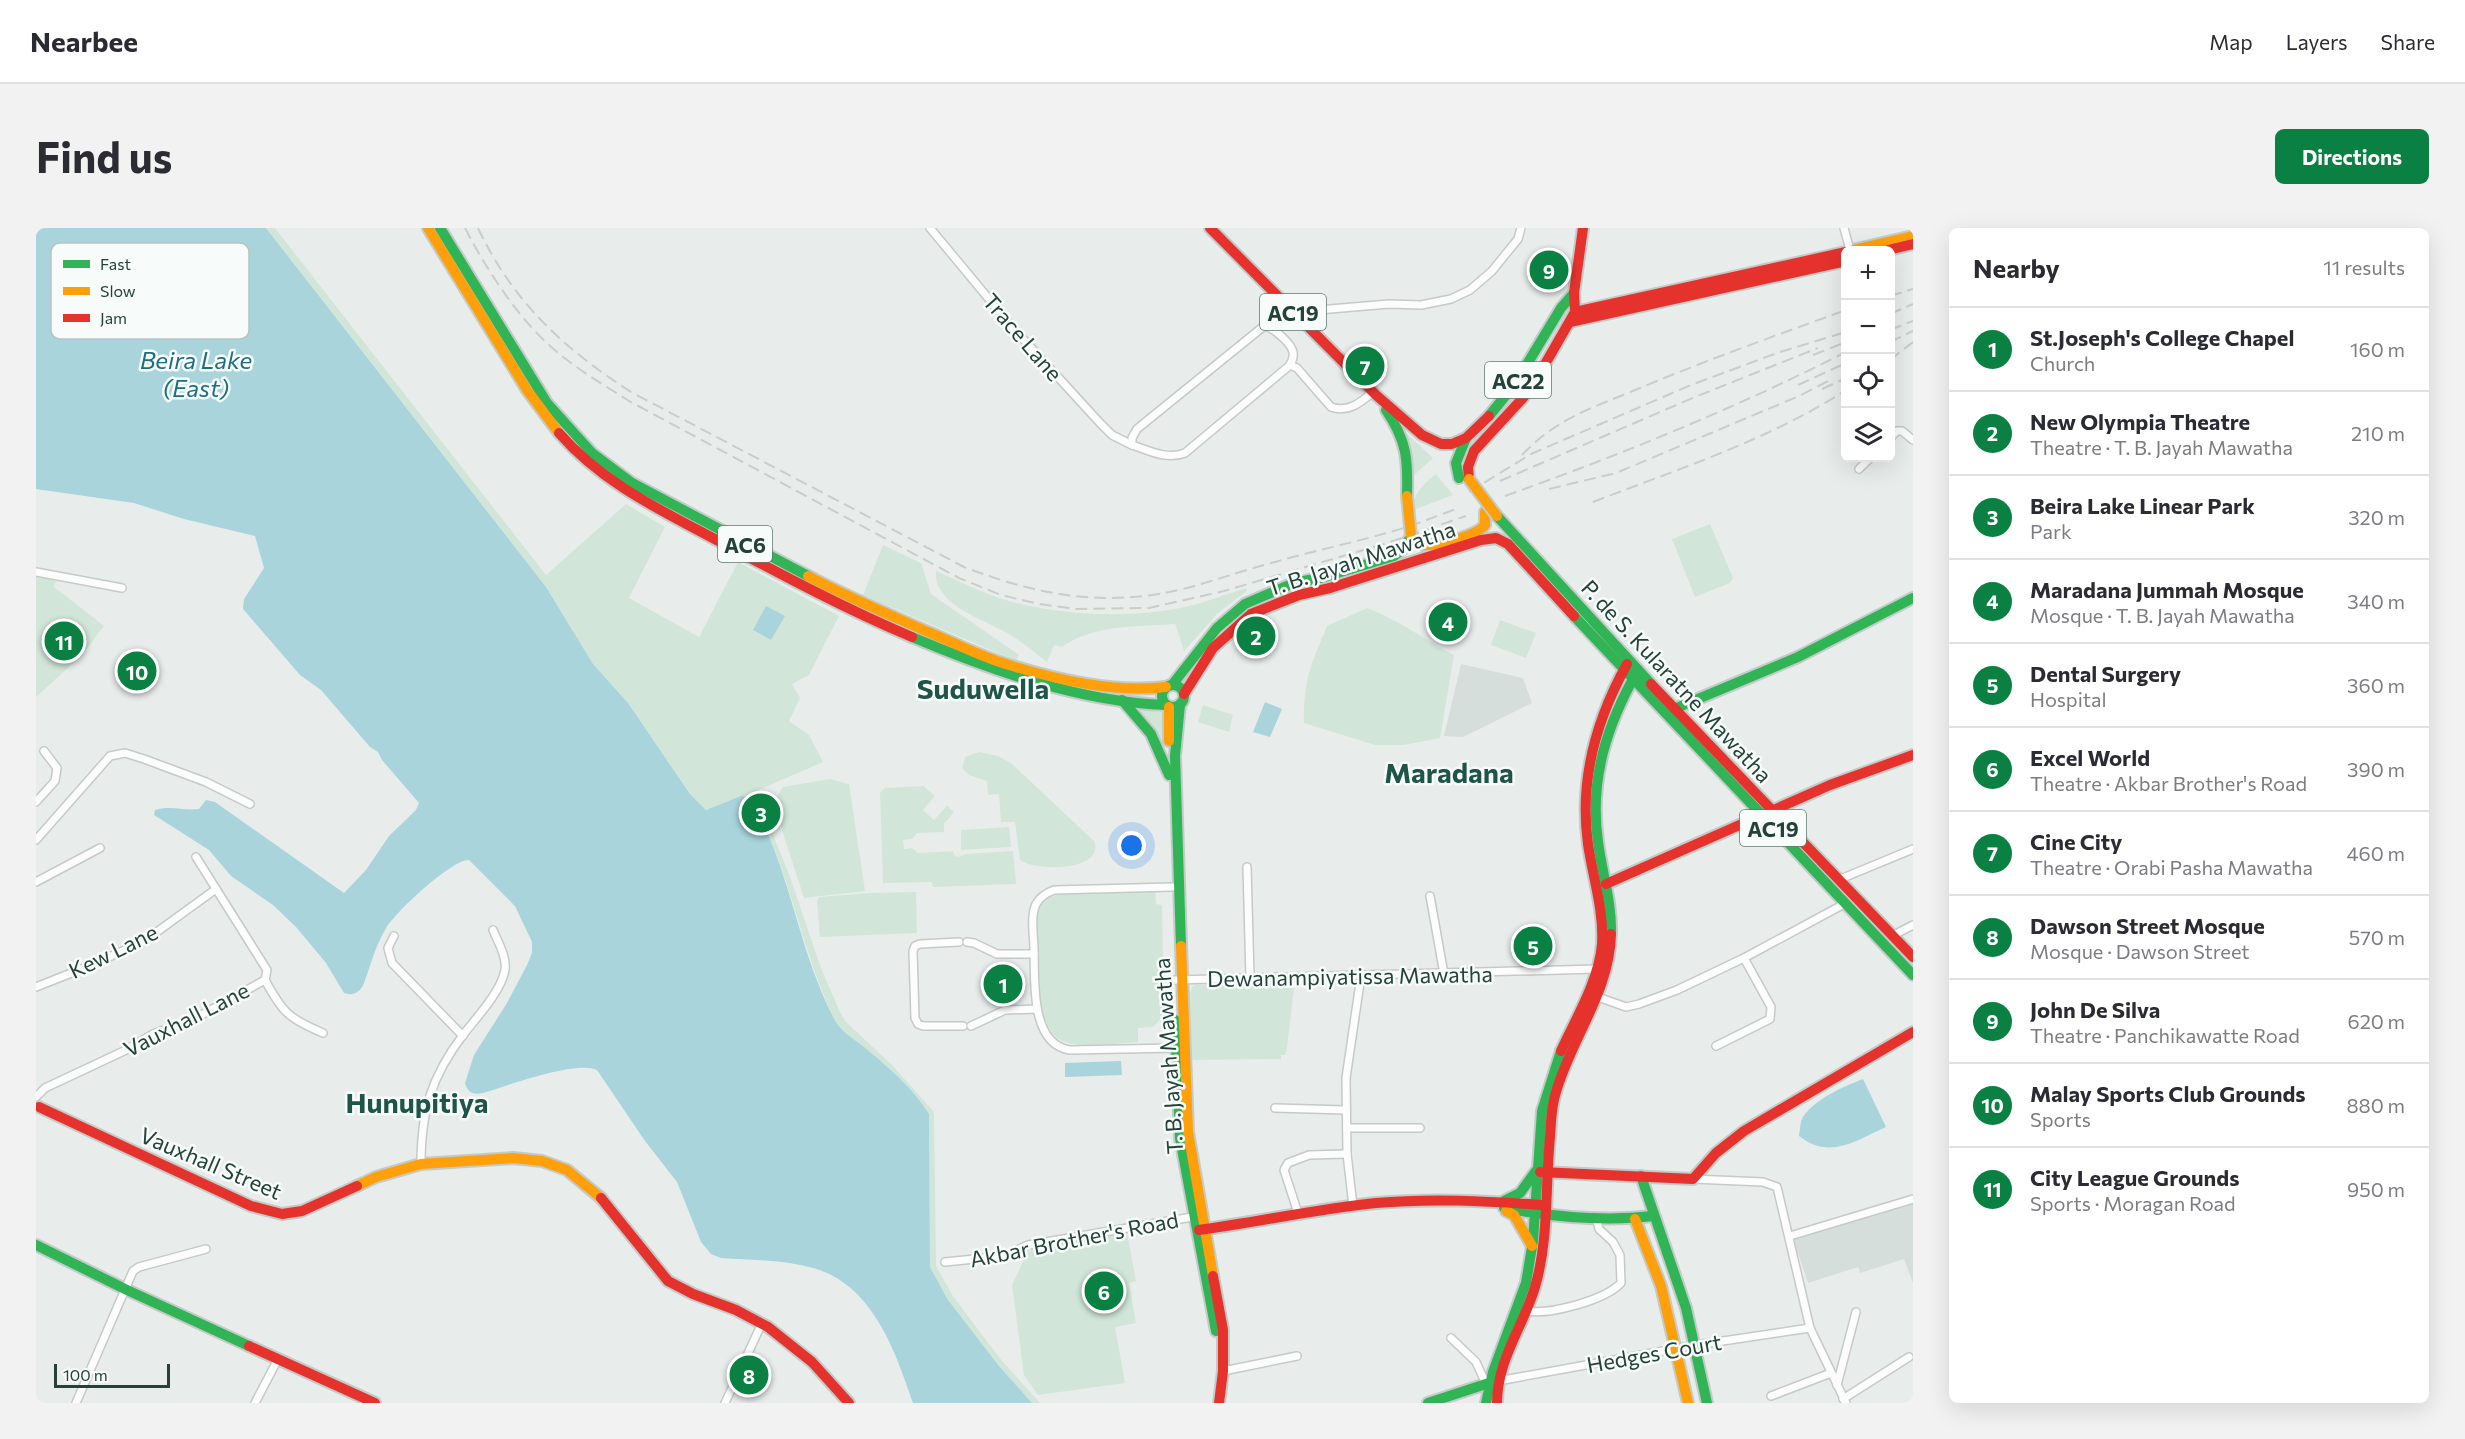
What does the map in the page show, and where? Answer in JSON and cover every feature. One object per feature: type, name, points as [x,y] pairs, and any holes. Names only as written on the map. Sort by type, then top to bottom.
[{"type":"main road","name":"AC6","points":[[428,228],[537,407],[586,462],[631,494],[850,603],[1030,681],[1122,700],[1175,703]]},
{"type":"main road","name":"AC6","points":[[440,228],[547,403],[592,453],[647,491],[850,603]]},
{"type":"main road","name":"AC22","points":[[1574,293],[1561,308],[1515,384],[1466,438],[1455,463],[1455,470],[1464,478],[1476,449],[1516,406],[1534,382],[1573,317],[1583,228]]},
{"type":"main road","name":"AC19","points":[[1216,230],[1374,393]]},
{"type":"main road","points":[[1869,246],[1913,236]]},
{"type":"main road","points":[[1895,248],[1913,244]]},
{"type":"main road","points":[[1573,317],[1841,253]]},
{"type":"main road","points":[[1573,317],[1841,262]]},
{"type":"main road","points":[[1374,393],[1422,435],[1441,444],[1452,444],[1466,438]]},
{"type":"main road","points":[[1374,393],[1400,429],[1407,446],[1407,496],[1411,536],[1419,543],[1429,545],[1479,537],[1487,516],[1464,478]]},
{"type":"main road","name":"P. de S. Kularatne Mawatha","points":[[1464,478],[1674,709],[1913,957]]},
{"type":"main road","name":"T. B. Jayah Mawatha","points":[[1169,686],[1217,628],[1245,604],[1267,593],[1394,556],[1404,548],[1411,536]]},
{"type":"main road","name":"P. de S. Kularatne Mawatha","points":[[1479,537],[1496,538],[1508,544],[1632,680],[1913,975]]},
{"type":"main road","name":"T. B. Jayah Mawatha","points":[[1211,1403],[1216,1360],[1216,1331],[1188,1132],[1172,887],[1169,775],[1175,703],[1213,648],[1251,614],[1299,595],[1330,588],[1479,537]]},
{"type":"main road","points":[[1267,593],[1272,606]]},
{"type":"main road","points":[[1674,709],[1798,657],[1913,598]]},
{"type":"main road","name":"AC6","points":[[970,656],[1073,681],[1141,690],[1169,686]]},
{"type":"main road","points":[[1592,995],[1603,941],[1601,911],[1588,843],[1585,790],[1589,756],[1598,725],[1623,670],[1630,660]]},
{"type":"main road","points":[[1497,1403],[1491,1382],[1527,1311],[1538,1276],[1541,1172],[1557,1087],[1611,943],[1606,884],[1597,841],[1594,802],[1599,762],[1606,735],[1638,670]]},
{"type":"main road","points":[[1169,686],[1180,687],[1175,703],[1162,698],[1162,694],[1169,686]]},
{"type":"main road","points":[[1122,700],[1144,722],[1154,737],[1169,775]]},
{"type":"main road","name":"T. B. Jayah Mawatha","points":[[1175,703],[1178,979],[1176,1048],[1180,1138],[1199,1216]]},
{"type":"main road","points":[[1606,884],[1830,785],[1913,755]]},
{"type":"main road","points":[[1500,1204],[1520,1193],[1541,1172],[1693,1179],[1716,1153],[1744,1131],[1912,1034]]},
{"type":"main road","name":"Vauxhall Street","points":[[37,1104],[251,1206],[274,1213],[302,1211],[376,1177],[421,1164],[524,1158],[542,1161],[567,1170],[598,1194],[668,1281],[762,1323],[794,1346],[822,1372],[849,1403]]},
{"type":"main road","points":[[1641,1176],[1653,1216],[1682,1293],[1696,1345],[1707,1403]]},
{"type":"main road","points":[[1201,1229],[1299,1216],[1353,1206],[1431,1201],[1500,1204],[1596,1217],[1635,1219],[1653,1216]]},
{"type":"main road","points":[[1500,1204],[1514,1215],[1532,1246]]},
{"type":"main road","points":[[1486,1403],[1491,1382],[1526,1284],[1539,1210]]},
{"type":"main road","points":[[1635,1219],[1651,1254],[1670,1315],[1688,1403]]},
{"type":"main road","name":"T. B. Jayah Mawatha","points":[[1201,1229],[1223,1330],[1223,1371],[1219,1403]]},
{"type":"main road","points":[[36,1245],[127,1290],[375,1403]]},
{"type":"main road","points":[[1428,1403],[1491,1382]]},
{"type":"street","name":"Trace Lane","points":[[930,228],[1013,328],[1100,423],[1122,441],[1132,445],[1167,456],[1185,453],[1294,366]]},
{"type":"street","points":[[1304,323],[1312,312],[1318,310],[1389,304],[1420,305],[1451,299],[1470,290],[1492,271],[1518,239],[1521,228]]},
{"type":"street","points":[[1845,230],[1851,246]]},
{"type":"street","points":[[1132,445],[1132,438],[1137,429],[1264,326],[1272,328],[1291,346],[1294,366],[1330,407],[1338,410],[1347,409],[1374,393]]},
{"type":"street","points":[[1895,433],[1902,431],[1913,440]]},
{"type":"street","points":[[1859,469],[1866,462]]},
{"type":"street","points":[[36,572],[122,588]]},
{"type":"street","points":[[36,802],[55,781],[57,768],[44,751]]},
{"type":"street","points":[[36,840],[110,756],[125,753],[206,782],[250,804]]},
{"type":"street","points":[[36,882],[100,848]]},
{"type":"street","points":[[1838,880],[1913,849]]},
{"type":"street","points":[[196,856],[267,970],[264,980]]},
{"type":"street","points":[[1246,867],[1250,977]]},
{"type":"street","points":[[1172,887],[1054,890],[1045,894],[1034,909],[1034,954],[1037,1009],[1048,1037],[1061,1049],[1176,1048]]},
{"type":"street","name":"Kew Lane","points":[[36,987],[143,942],[216,889]]},
{"type":"street","points":[[1430,896],[1444,974]]},
{"type":"street","points":[[1592,995],[1626,1007],[1639,1004],[1677,990],[1744,958],[1846,903]]},
{"type":"street","points":[[1892,936],[1913,925]]},
{"type":"street","points":[[421,1164],[421,1146],[429,1094],[439,1072],[463,1036],[482,1015],[504,972],[505,962],[493,930]]},
{"type":"street","points":[[394,936],[388,948],[392,963],[463,1036]]},
{"type":"street","points":[[963,1026],[918,1024],[915,1018],[913,951],[915,946],[963,942],[998,954],[1034,954]]},
{"type":"street","points":[[1716,1046],[1772,1016],[1771,1007],[1744,958]]},
{"type":"street","name":"Dewanampiyatissa Mawatha","points":[[1178,979],[1597,969]]},
{"type":"street","points":[[1353,1206],[1347,1154],[1346,1078],[1361,976]]},
{"type":"street","name":"Vauxhall Lane","points":[[37,1104],[45,1088],[126,1050],[153,1034],[196,1018],[264,980],[282,1009],[296,1021],[323,1033]]},
{"type":"street","points":[[971,1026],[1005,1010],[1037,1009]]},
{"type":"street","points":[[1275,1108],[1346,1110]]},
{"type":"street","points":[[1347,1128],[1420,1128]]},
{"type":"street","points":[[1299,1216],[1284,1170],[1288,1163],[1309,1155],[1347,1154]]},
{"type":"street","points":[[1693,1179],[1763,1182],[1777,1187],[1810,1329],[1844,1401],[1909,1357]]},
{"type":"street","points":[[1790,1236],[1913,1199]]},
{"type":"street","name":"Akbar Brother's Road","points":[[945,1262],[1004,1256],[1028,1245],[1199,1216]]},
{"type":"street","points":[[1527,1311],[1553,1311],[1568,1308],[1612,1292],[1621,1283],[1620,1255],[1613,1242],[1599,1229],[1596,1217]]},
{"type":"street","points":[[76,1403],[134,1271],[139,1267],[206,1249]]},
{"type":"street","points":[[1837,1385],[1856,1312]]},
{"type":"street","points":[[725,1403],[762,1323]]},
{"type":"street","name":"Hedges Court","points":[[1491,1382],[1696,1345],[1810,1329]]},
{"type":"street","points":[[1451,1338],[1476,1362],[1491,1382]]},
{"type":"street","points":[[1223,1371],[1298,1356]]},
{"type":"street","points":[[255,1403],[278,1359]]},
{"type":"street","points":[[1771,1396],[1831,1372]]},
{"type":"shaded area","points":[[1461,664],[1523,678],[1532,703],[1463,737],[1444,736]]},
{"type":"shaded area","points":[[1913,1199],[1913,1283],[1904,1259],[1860,1273],[1858,1267],[1808,1283],[1793,1238]]},
{"type":"green space","points":[[266,228],[275,228],[546,575],[626,504],[665,527],[629,598],[699,637],[738,562],[839,616],[809,675],[792,684],[800,698],[789,721],[809,735],[823,762],[756,791],[790,877],[821,968],[840,1012],[846,1022],[891,1064],[934,1112],[936,1266],[953,1296],[982,1335],[1040,1403],[1032,1403],[999,1366],[948,1300],[930,1267],[929,1114],[902,1080],[846,1034],[835,1020],[812,965],[774,849],[749,797],[706,810],[690,794],[628,703],[593,664],[546,587]]},
{"type":"green space","points":[[1405,432],[1433,458],[1412,477]]},
{"type":"green space","points":[[1436,474],[1453,495],[1413,510],[1414,499],[1427,481]]},
{"type":"green space","points":[[1710,524],[1733,578],[1730,583],[1695,597],[1672,539]]},
{"type":"green space","points":[[883,545],[921,563],[931,594],[1019,655],[1016,661],[863,595]]},
{"type":"green space","points":[[936,571],[999,598],[1044,609],[1092,614],[1162,611],[1193,605],[1246,588],[1247,591],[1219,612],[1184,651],[1175,624],[1116,628],[1088,634],[1062,647],[1054,645],[1047,662],[1009,634],[951,602],[937,583]]},
{"type":"green space","points":[[36,576],[52,578],[56,582],[53,586],[104,626],[82,655],[36,697]]},
{"type":"green space","points":[[1367,608],[1454,655],[1440,738],[1404,745],[1375,745],[1304,723],[1309,673],[1327,626]]},
{"type":"green space","points":[[1500,620],[1536,633],[1526,658],[1491,645]]},
{"type":"green space","points":[[1203,705],[1233,715],[1229,732],[1198,722]]},
{"type":"green space","points":[[1135,708],[1165,713],[1164,744],[1162,744]]},
{"type":"green space","points":[[979,752],[998,756],[1012,764],[1094,841],[1095,851],[1090,858],[1080,863],[1053,867],[1028,864],[1020,860],[1015,822],[1001,822],[999,794],[988,795],[987,781],[969,775],[962,768],[965,757]]},
{"type":"green space","points":[[830,779],[849,784],[865,891],[804,898],[773,802],[783,787]]},
{"type":"green space","points":[[923,786],[935,796],[923,810],[934,820],[947,806],[954,812],[944,824],[944,832],[917,833],[912,839],[903,840],[904,849],[912,848],[918,853],[953,851],[958,857],[966,854],[1013,851],[1016,884],[933,887],[932,882],[883,883],[880,793],[885,788]]},
{"type":"green space","points":[[1009,827],[1011,847],[961,850],[961,830]]},
{"type":"green space","points":[[1155,890],[1156,904],[1162,905],[1164,1015],[1153,1027],[1138,1028],[1138,1042],[1091,1045],[1065,1042],[1054,1034],[1046,1021],[1041,1004],[1037,964],[1037,913],[1039,909],[1053,896],[1062,894]]},
{"type":"green space","points":[[916,892],[917,933],[820,937],[817,901],[819,897]]},
{"type":"green space","points":[[1295,981],[1287,1047],[1281,1059],[1188,1060],[1187,1039],[1191,1038],[1190,993],[1192,987],[1195,985]]},
{"type":"green space","points":[[1127,1233],[1136,1281],[1129,1283],[1136,1323],[1115,1327],[1125,1383],[1038,1395],[1024,1375],[1012,1285],[1028,1251]]},
{"type":"water","name":"Beira Lake (East)","points":[[36,228],[266,228],[546,587],[593,664],[628,703],[690,794],[706,810],[741,796],[749,797],[775,851],[812,967],[836,1022],[902,1081],[929,1114],[930,1267],[948,1300],[999,1366],[1032,1403],[913,1403],[889,1341],[866,1304],[851,1288],[833,1276],[802,1265],[721,1258],[711,1254],[701,1242],[677,1182],[645,1141],[597,1070],[574,1068],[541,1075],[483,1093],[469,1091],[465,1083],[474,1055],[507,1003],[527,965],[532,953],[532,942],[515,906],[469,860],[461,862],[437,877],[399,912],[381,937],[363,986],[355,993],[344,993],[326,963],[296,927],[273,905],[231,876],[209,850],[154,815],[155,810],[199,809],[206,800],[215,802],[344,893],[366,870],[389,836],[416,810],[419,803],[382,760],[378,752],[370,747],[321,690],[300,675],[243,609],[244,599],[264,568],[255,536],[184,519],[134,503],[36,489]]},
{"type":"water","points":[[766,606],[785,616],[771,640],[753,630]]},
{"type":"water","points":[[1265,702],[1282,709],[1270,737],[1253,732]]},
{"type":"water","points":[[1121,1061],[1122,1075],[1065,1077],[1065,1063]]},
{"type":"water","points":[[1863,1079],[1886,1127],[1842,1146],[1821,1147],[1799,1136],[1803,1117],[1808,1110],[1830,1094]]},
{"type":"railway","points":[[465,228],[482,259],[513,305],[549,345],[577,368],[629,401],[959,578],[1001,595],[1039,604],[1077,609],[1149,608],[1224,591],[1387,543],[1466,516]]},
{"type":"railway","points":[[478,228],[507,279],[542,321],[583,358],[631,392],[964,567],[1018,585],[1071,596],[1098,598],[1154,595],[1399,530],[1459,508]]},
{"type":"railway","points":[[1895,294],[1913,289]]},
{"type":"railway","points":[[1895,312],[1913,304]]},
{"type":"railway","points":[[1522,455],[1549,431],[1592,408],[1716,358],[1841,312]]},
{"type":"railway","points":[[1895,328],[1913,321]]},
{"type":"railway","points":[[1895,340],[1913,331]]},
{"type":"railway","points":[[1469,492],[1531,454],[1691,385],[1777,353],[1841,334]]},
{"type":"railway","points":[[1895,356],[1913,342]]},
{"type":"railway","points":[[1813,355],[1841,344]]},
{"type":"railway","points":[[1500,481],[1695,397],[1818,348]]},
{"type":"railway","points":[[1505,496],[1677,430],[1842,354]]},
{"type":"railway","points":[[1798,385],[1841,365]]},
{"type":"railway","points":[[1822,389],[1841,380]]},
{"type":"railway","points":[[1549,489],[1616,473],[1799,396],[1828,381]]},
{"type":"railway","points":[[1593,502],[1755,439],[1817,408],[1841,393]]},
{"type":"traffic: fast","points":[[440,228],[547,403],[592,453],[632,483],[808,576]]},
{"type":"traffic: fast","points":[[1489,416],[1515,384],[1561,308],[1574,293]]},
{"type":"traffic: fast","points":[[1386,410],[1398,431],[1405,451],[1407,496]]},
{"type":"traffic: fast","points":[[1459,478],[1456,463],[1466,438]]},
{"type":"traffic: fast","points":[[1497,516],[1651,684]]},
{"type":"traffic: fast","points":[[1172,685],[1217,628],[1245,604],[1294,583],[1324,577],[1394,556],[1404,548],[1411,536],[1413,538]]},
{"type":"traffic: fast","points":[[1674,709],[1798,657],[1913,598]]},
{"type":"traffic: fast","points":[[1574,616],[1913,975]]},
{"type":"traffic: fast","points":[[912,637],[1004,672],[1069,691],[1134,703],[1166,705]]},
{"type":"traffic: fast","points":[[1611,934],[1608,899],[1598,842],[1596,796],[1609,732],[1638,670]]},
{"type":"traffic: fast","points":[[1173,685],[1181,688],[1184,696],[1181,704],[1173,707],[1165,704],[1162,696],[1165,688],[1173,685]]},
{"type":"traffic: fast","points":[[1122,700],[1151,734],[1169,775]]},
{"type":"traffic: fast","points":[[1180,704],[1175,756],[1181,946]]},
{"type":"traffic: fast","points":[[1175,1020],[1180,1138],[1216,1331]]},
{"type":"traffic: fast","points":[[1486,1403],[1493,1372],[1526,1283],[1533,1241],[1542,1111],[1561,1051]]},
{"type":"traffic: fast","points":[[1504,1201],[1520,1193],[1536,1171]]},
{"type":"traffic: fast","points":[[1641,1176],[1686,1308],[1707,1403]]},
{"type":"traffic: fast","points":[[1504,1208],[1578,1218],[1616,1219],[1653,1216]]},
{"type":"traffic: fast","points":[[36,1245],[249,1346]]},
{"type":"traffic: fast","points":[[1428,1403],[1492,1382]]},
{"type":"traffic: slow","points":[[428,228],[527,390],[559,433]]},
{"type":"traffic: slow","points":[[1870,246],[1913,236]]},
{"type":"traffic: slow","points":[[1469,479],[1497,516]]},
{"type":"traffic: slow","points":[[1407,496],[1411,536]]},
{"type":"traffic: slow","points":[[1413,538],[1422,544],[1432,545],[1467,536],[1485,525],[1485,512]]},
{"type":"traffic: slow","points":[[808,576],[928,632],[1009,665],[1047,676],[1106,687],[1166,687]]},
{"type":"traffic: slow","points":[[1169,707],[1169,741]]},
{"type":"traffic: slow","points":[[1181,946],[1188,1132],[1213,1276]]},
{"type":"traffic: slow","points":[[357,1186],[376,1177],[421,1164],[513,1158],[542,1161],[567,1170],[601,1198]]},
{"type":"traffic: slow","points":[[1506,1211],[1514,1215],[1532,1246]]},
{"type":"traffic: slow","points":[[1635,1219],[1661,1286],[1688,1403]]},
{"type":"traffic: jam","points":[[1210,228],[1376,395],[1422,435],[1441,444],[1452,444],[1466,438],[1489,416]]},
{"type":"traffic: jam","points":[[1469,479],[1468,467],[1474,451],[1523,398],[1575,312],[1574,293],[1583,228]]},
{"type":"traffic: jam","points":[[1895,248],[1913,244]]},
{"type":"traffic: jam","points":[[1575,312],[1841,253]]},
{"type":"traffic: jam","points":[[1570,322],[1841,262]]},
{"type":"traffic: jam","points":[[559,433],[595,468],[658,509],[817,593],[912,637]]},
{"type":"traffic: jam","points":[[1184,694],[1213,648],[1251,614],[1299,595],[1330,588],[1481,540],[1496,538],[1508,544],[1574,616]]},
{"type":"traffic: jam","points":[[1561,1051],[1586,999],[1600,958],[1601,919],[1586,820],[1588,774],[1599,729],[1627,664]]},
{"type":"traffic: jam","points":[[1651,684],[1913,957]]},
{"type":"traffic: jam","points":[[1606,884],[1830,785],[1913,755]]},
{"type":"traffic: jam","points":[[1497,1403],[1501,1372],[1530,1302],[1543,1250],[1554,1098],[1604,975],[1611,934]]},
{"type":"traffic: jam","points":[[1540,1172],[1693,1179],[1716,1153],[1744,1131],[1913,1032]]},
{"type":"traffic: jam","points":[[39,1107],[251,1206],[282,1214],[302,1211],[357,1186]]},
{"type":"traffic: jam","points":[[601,1198],[668,1281],[693,1294],[736,1310],[768,1327],[812,1362],[849,1403]]},
{"type":"traffic: jam","points":[[1199,1230],[1397,1201],[1500,1202],[1541,1205]]},
{"type":"traffic: jam","points":[[1213,1276],[1223,1330],[1223,1371],[1219,1403]]},
{"type":"traffic: jam","points":[[249,1346],[375,1403]]},
{"type":"place","name":"John De Silva","points":[[1549,270]]},
{"type":"place","name":"Cine City","points":[[1365,366]]},
{"type":"place","name":"Maradana Jummah Mosque","points":[[1448,622]]},
{"type":"place","name":"New Olympia Theatre","points":[[1256,636]]},
{"type":"place","name":"City League Grounds","points":[[64,641]]},
{"type":"place","name":"Malay Sports Club Grounds","points":[[137,671]]},
{"type":"place","name":"Beira Lake Linear Park","points":[[761,813]]},
{"type":"place","name":"Dental Surgery","points":[[1533,946]]},
{"type":"place","name":"St.Joseph's College Chapel","points":[[1003,984]]},
{"type":"place","name":"Excel World","points":[[1104,1291]]},
{"type":"place","name":"Dawson Street Mosque","points":[[749,1375]]},
{"type":"district","name":"Suduwella","points":[[983,688]]},
{"type":"district","name":"Maradana","points":[[1449,772]]},
{"type":"district","name":"Hunupitiya","points":[[417,1102]]}]
